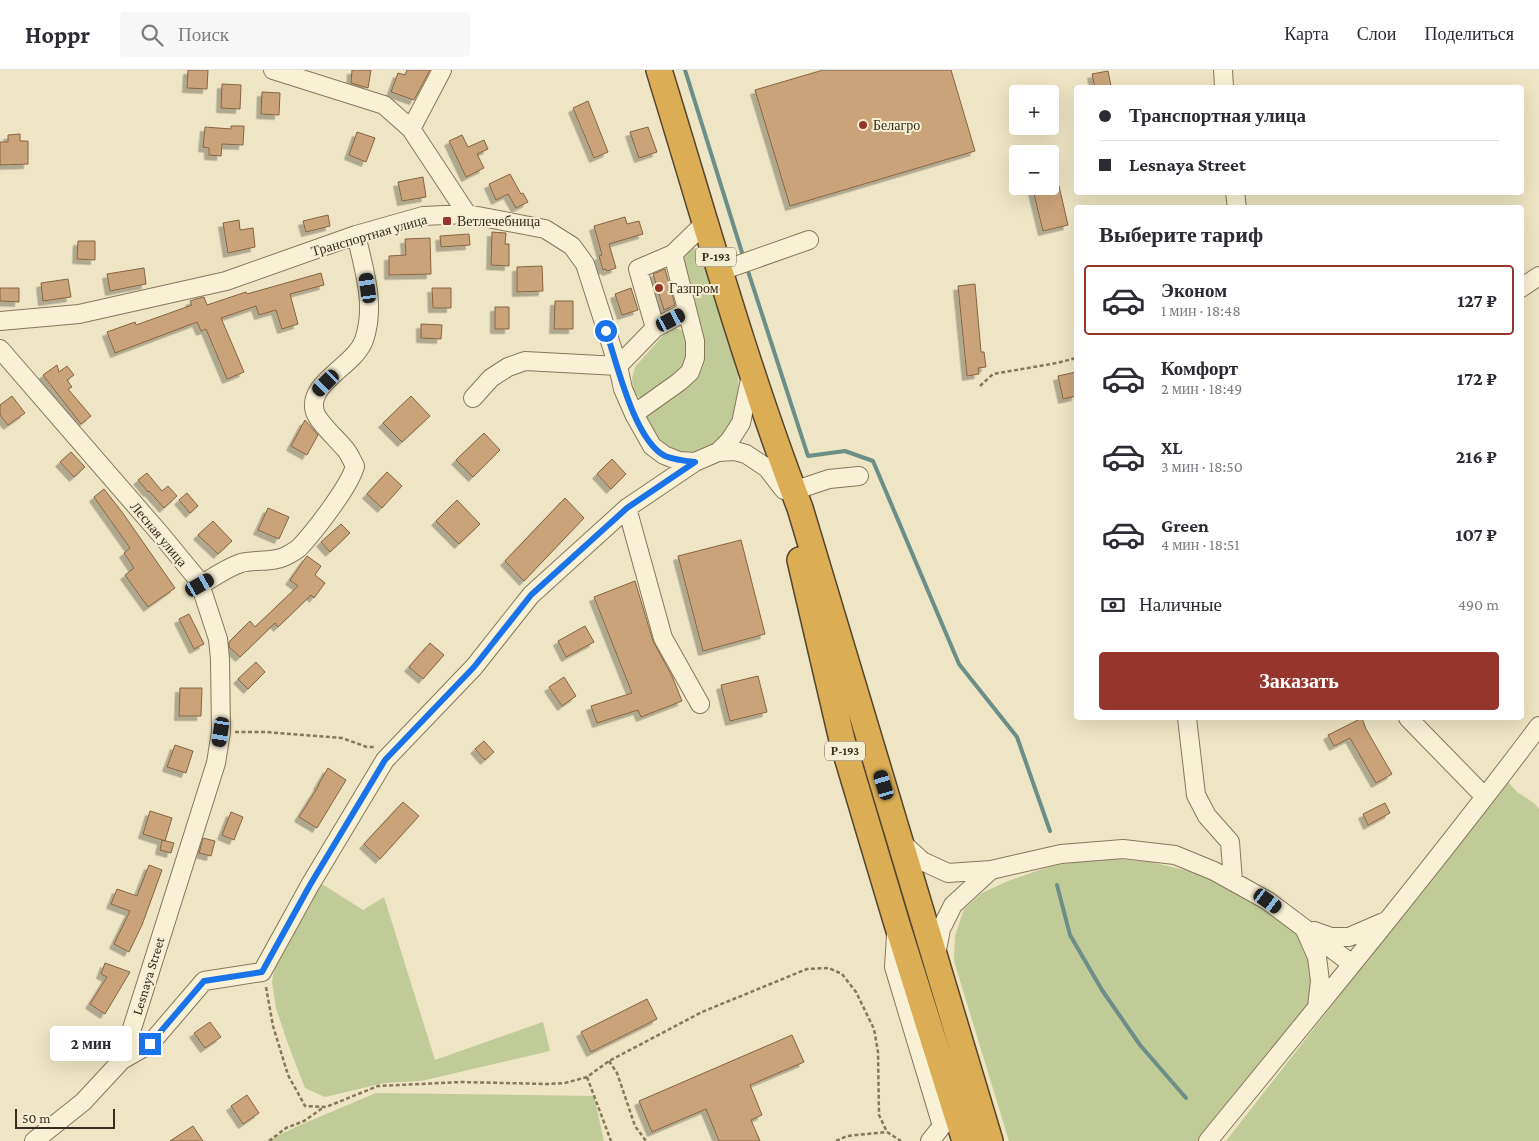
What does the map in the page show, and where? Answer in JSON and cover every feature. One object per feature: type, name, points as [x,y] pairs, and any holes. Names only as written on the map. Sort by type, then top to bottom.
[{"type":"highway","name":"Р-193","points":[[660,70],[789,491],[842,740],[965,1141]]},
{"type":"highway","name":"Р-193","points":[[789,491],[800,508],[990,1141]]},
{"type":"street","points":[[273,70],[384,105],[411,128],[467,214]]},
{"type":"street","points":[[411,128],[442,70]]},
{"type":"street","points":[[1223,70],[1224,85]]},
{"type":"street","name":"Транспортная улица","points":[[0,321],[79,314],[226,281],[356,235],[423,216],[467,214],[545,229],[572,246],[585,264],[618,366],[623,389],[634,414],[652,446],[664,455],[679,460],[695,462]]},
{"type":"street","points":[[655,328],[638,268],[673,254],[706,222]]},
{"type":"street","points":[[200,585],[241,563],[284,557],[297,550],[319,523],[352,476],[355,466],[347,451],[315,413],[313,402],[317,391],[353,358],[364,342],[368,323],[369,298],[356,235]]},
{"type":"street","points":[[721,271],[809,240]]},
{"type":"street","points":[[634,414],[690,372],[694,358],[695,341],[673,254]]},
{"type":"street","points":[[1524,286],[1539,276]]},
{"type":"street","points":[[473,398],[491,378],[508,367],[525,361],[618,366],[655,328],[687,312]]},
{"type":"street","name":"Лесная улица","points":[[3,357],[162,536],[199,581],[218,639],[221,732],[216,763],[122,1060]]},
{"type":"street","points":[[718,452],[730,440],[741,423],[752,372]]},
{"type":"street","points":[[34,1141],[51,1134],[122,1060],[150,1044],[204,981],[262,972],[310,885],[385,760],[474,667],[531,595],[627,508],[695,462],[718,452],[735,451],[750,457],[767,468],[789,491],[829,479],[859,476]]},
{"type":"street","points":[[627,508],[663,638],[700,704]]},
{"type":"street","points":[[1187,720],[1196,795],[1207,816],[1230,842],[1233,881]]},
{"type":"street","points":[[1410,720],[1485,797]]},
{"type":"street","points":[[1208,1141],[1388,920],[1539,726]]},
{"type":"street","points":[[900,841],[922,861],[948,873],[991,870],[1061,854],[1123,849],[1175,855],[1214,871],[1268,901],[1352,964]]},
{"type":"street","points":[[935,961],[941,929],[953,904],[991,870]]},
{"type":"street","points":[[1304,927],[1331,937],[1349,937],[1388,920]]},
{"type":"street","points":[[897,924],[894,967],[942,1126],[930,1141]]},
{"type":"street","points":[[1304,927],[1317,957],[1320,981],[1317,1007]]},
{"type":"path","points":[[980,386],[993,374],[1074,359]]},
{"type":"path","points":[[221,732],[266,732],[342,738],[367,747],[396,748]]},
{"type":"path","points":[[270,1141],[286,1128],[304,1121],[326,1107],[378,1086],[461,1082],[547,1084],[565,1083],[587,1077],[609,1061],[702,1012],[807,969],[829,968],[842,974],[856,992],[874,1029],[878,1052],[879,1115],[887,1132],[901,1141]]},
{"type":"path","points":[[266,986],[273,1026],[288,1074],[304,1106],[326,1107]]},
{"type":"path","points":[[609,1061],[617,1073],[635,1126],[646,1141]]},
{"type":"path","points":[[587,1077],[611,1141]]},
{"type":"path","points":[[836,1141],[847,1136],[887,1132]]},
{"type":"green space","points":[[687,248],[698,250],[705,258],[738,376],[739,396],[729,432],[706,451],[686,455],[659,444],[646,427],[646,417],[650,409],[689,380],[681,256]]},
{"type":"green space","points":[[675,328],[684,331],[689,336],[685,370],[641,399],[636,395],[633,388],[632,378],[635,367],[666,332]]},
{"type":"green space","points":[[1507,781],[1517,792],[1534,803],[1539,809],[1539,1141],[1226,1141]]},
{"type":"green space","points":[[1115,859],[1151,862],[1196,873],[1234,890],[1268,911],[1297,934],[1308,950],[1314,964],[1312,1000],[1197,1141],[1009,1141],[954,961],[955,936],[964,909],[982,893],[1008,881],[1048,867],[1080,861]]},
{"type":"green space","points":[[319,882],[363,910],[384,897],[435,1060],[543,1022],[550,1051],[421,1081],[384,1083],[325,1097],[305,1088],[276,1008],[272,982],[275,963]]},
{"type":"green space","points":[[376,1093],[594,1096],[604,1141],[267,1141]]},
{"type":"building","points":[[188,70],[208,70],[207,89],[187,88]]},
{"type":"building","points":[[352,70],[371,70],[368,88],[351,83]]},
{"type":"building","points":[[407,70],[430,70],[414,100],[391,92],[398,73],[405,75]]},
{"type":"building","points":[[823,70],[951,70],[975,151],[790,206],[755,90]]},
{"type":"building","points":[[1108,71],[1111,85],[1094,85],[1092,74]]},
{"type":"building","points":[[222,84],[241,85],[240,109],[221,108]]},
{"type":"building","points":[[262,92],[280,93],[279,115],[261,114]]},
{"type":"building","points":[[588,101],[608,152],[594,158],[573,108]]},
{"type":"building","points":[[231,126],[244,126],[243,145],[222,144],[221,156],[209,155],[209,148],[203,147],[205,127],[231,129]]},
{"type":"building","points":[[648,127],[657,152],[639,158],[630,132]]},
{"type":"building","points":[[357,132],[375,138],[366,162],[349,155]]},
{"type":"building","points":[[20,134],[20,141],[28,141],[28,164],[0,165],[0,142],[8,142],[8,135]]},
{"type":"building","points":[[462,135],[468,147],[484,140],[488,149],[477,154],[484,168],[466,177],[449,141]]},
{"type":"building","points":[[510,174],[521,194],[523,193],[528,202],[516,208],[508,194],[496,200],[489,184]]},
{"type":"building","points":[[423,177],[426,197],[402,201],[398,182]]},
{"type":"building","points":[[1059,186],[1068,225],[1043,231],[1034,195],[1059,195]]},
{"type":"building","points":[[328,215],[330,226],[306,232],[303,221]]},
{"type":"building","points":[[625,217],[627,224],[639,221],[643,234],[609,244],[616,268],[607,271],[606,269],[603,270],[599,256],[602,255],[594,226]]},
{"type":"building","points":[[239,220],[240,230],[253,228],[255,247],[228,253],[223,223]]},
{"type":"building","points":[[492,232],[506,233],[505,244],[509,244],[509,266],[491,265]]},
{"type":"building","points":[[469,234],[470,245],[441,247],[440,236]]},
{"type":"building","points":[[430,238],[431,274],[389,275],[389,256],[406,255],[405,239]]},
{"type":"building","points":[[78,241],[95,241],[95,260],[77,259]]},
{"type":"building","points":[[542,266],[543,291],[517,292],[517,267]]},
{"type":"building","points":[[144,268],[146,284],[110,291],[107,274]]},
{"type":"building","points":[[665,269],[675,305],[664,310],[653,274]]},
{"type":"building","points":[[321,273],[324,285],[290,294],[298,324],[282,329],[276,310],[259,315],[256,306],[221,318],[244,372],[227,379],[206,329],[201,331],[197,322],[115,353],[107,332],[135,322],[136,325],[192,305],[190,301],[196,299],[204,297],[207,305],[246,292],[247,294]]},
{"type":"building","points":[[68,279],[71,297],[43,301],[41,283]]},
{"type":"building","points":[[975,284],[981,352],[984,352],[986,367],[978,368],[979,374],[967,376],[958,286]]},
{"type":"building","points":[[0,288],[19,288],[19,302],[0,301]]},
{"type":"building","points":[[432,288],[451,288],[451,308],[433,308]]},
{"type":"building","points":[[631,288],[638,310],[622,315],[615,294]]},
{"type":"building","points":[[555,301],[573,301],[573,329],[554,329]]},
{"type":"building","points":[[495,307],[509,307],[509,329],[495,329]]},
{"type":"building","points":[[421,324],[442,325],[441,339],[421,338]]},
{"type":"building","points":[[57,365],[59,372],[67,366],[74,375],[67,380],[72,387],[68,389],[91,416],[81,424],[43,375]]},
{"type":"building","points":[[1074,372],[1074,396],[1063,399],[1058,376]]},
{"type":"building","points":[[12,396],[25,413],[8,425],[0,415],[0,405]]},
{"type":"building","points":[[411,396],[430,416],[402,442],[383,423]]},
{"type":"building","points":[[305,420],[318,435],[307,455],[291,446]]},
{"type":"building","points":[[484,433],[500,450],[473,477],[456,460]]},
{"type":"building","points":[[71,452],[85,467],[74,477],[60,462]]},
{"type":"building","points":[[612,459],[626,474],[611,489],[597,474]]},
{"type":"building","points":[[387,472],[402,486],[382,508],[367,494]]},
{"type":"building","points":[[147,473],[162,491],[168,486],[177,496],[164,508],[138,480]]},
{"type":"building","points":[[104,489],[175,588],[148,607],[125,575],[134,568],[124,553],[130,548],[94,497]]},
{"type":"building","points":[[187,493],[198,506],[190,513],[179,500]]},
{"type":"building","points":[[565,498],[584,518],[524,581],[505,561]]},
{"type":"building","points":[[457,500],[480,524],[459,544],[436,521]]},
{"type":"building","points":[[268,508],[289,517],[279,539],[258,530]]},
{"type":"building","points":[[213,521],[232,541],[218,554],[198,535]]},
{"type":"building","points":[[341,524],[350,533],[330,552],[321,542]]},
{"type":"building","points":[[741,540],[765,634],[703,651],[678,556]]},
{"type":"building","points":[[307,556],[321,566],[315,575],[325,583],[314,598],[311,595],[278,627],[275,623],[240,657],[229,647],[229,642],[250,621],[255,627],[298,586],[290,580]]},
{"type":"building","points":[[635,581],[653,641],[672,676],[682,701],[641,717],[638,710],[597,723],[591,706],[632,693],[594,597]]},
{"type":"building","points":[[189,614],[204,644],[194,649],[179,619]]},
{"type":"building","points":[[585,626],[594,642],[566,657],[558,641]]},
{"type":"building","points":[[430,643],[444,655],[423,679],[409,667]]},
{"type":"building","points":[[256,662],[265,672],[248,689],[238,679]]},
{"type":"building","points":[[758,676],[767,712],[730,721],[721,685]]},
{"type":"building","points":[[564,677],[576,696],[562,706],[549,687]]},
{"type":"building","points":[[180,688],[202,688],[201,716],[179,716]]},
{"type":"building","points":[[1358,720],[1363,720],[1392,774],[1376,783],[1350,738],[1334,746],[1328,735]]},
{"type":"building","points":[[484,741],[494,752],[485,760],[475,749]]},
{"type":"building","points":[[175,745],[193,751],[186,773],[167,767]]},
{"type":"building","points":[[328,768],[346,780],[317,828],[299,817]]},
{"type":"building","points":[[403,802],[419,816],[380,859],[364,844]]},
{"type":"building","points":[[1385,803],[1390,813],[1368,825],[1363,814]]},
{"type":"building","points":[[150,811],[172,818],[165,841],[143,834]]},
{"type":"building","points":[[231,812],[243,817],[234,840],[222,835]]},
{"type":"building","points":[[203,838],[215,841],[211,856],[199,853]]},
{"type":"building","points":[[162,840],[174,843],[171,853],[160,850]]},
{"type":"building","points":[[149,865],[162,870],[142,925],[129,952],[114,944],[130,911],[111,904],[117,889],[137,896]]},
{"type":"building","points":[[105,963],[130,972],[105,1014],[90,1004],[107,977],[101,974]]},
{"type":"building","points":[[647,999],[657,1019],[591,1052],[581,1032]]},
{"type":"building","points":[[210,1022],[221,1037],[205,1048],[194,1033]]},
{"type":"building","points":[[792,1035],[804,1062],[750,1085],[762,1115],[751,1120],[760,1141],[719,1141],[706,1109],[652,1132],[639,1101]]},
{"type":"building","points":[[247,1095],[259,1113],[243,1124],[231,1106]]},
{"type":"building","points":[[193,1126],[203,1141],[170,1141]]},
{"type":"waterway","points":[[685,70],[744,259]]},
{"type":"waterway","points":[[747,268],[808,456],[845,451],[873,461],[959,664],[1017,737],[1050,831]]},
{"type":"waterway","points":[[1057,885],[1070,935],[1102,990],[1140,1045],[1186,1098]]},
{"type":"place","name":"Белагро","points":[[863,125]]},
{"type":"place","name":"Ветлечебница","points":[[447,221]]},
{"type":"place","name":"Газпром","points":[[659,288]]},
{"type":"route","points":[[150,1044],[204,981],[262,972],[310,885],[385,760],[474,667],[531,595],[627,508],[695,462],[679,460],[664,455],[652,446],[643,432],[623,389],[618,366],[606,331]]}]
